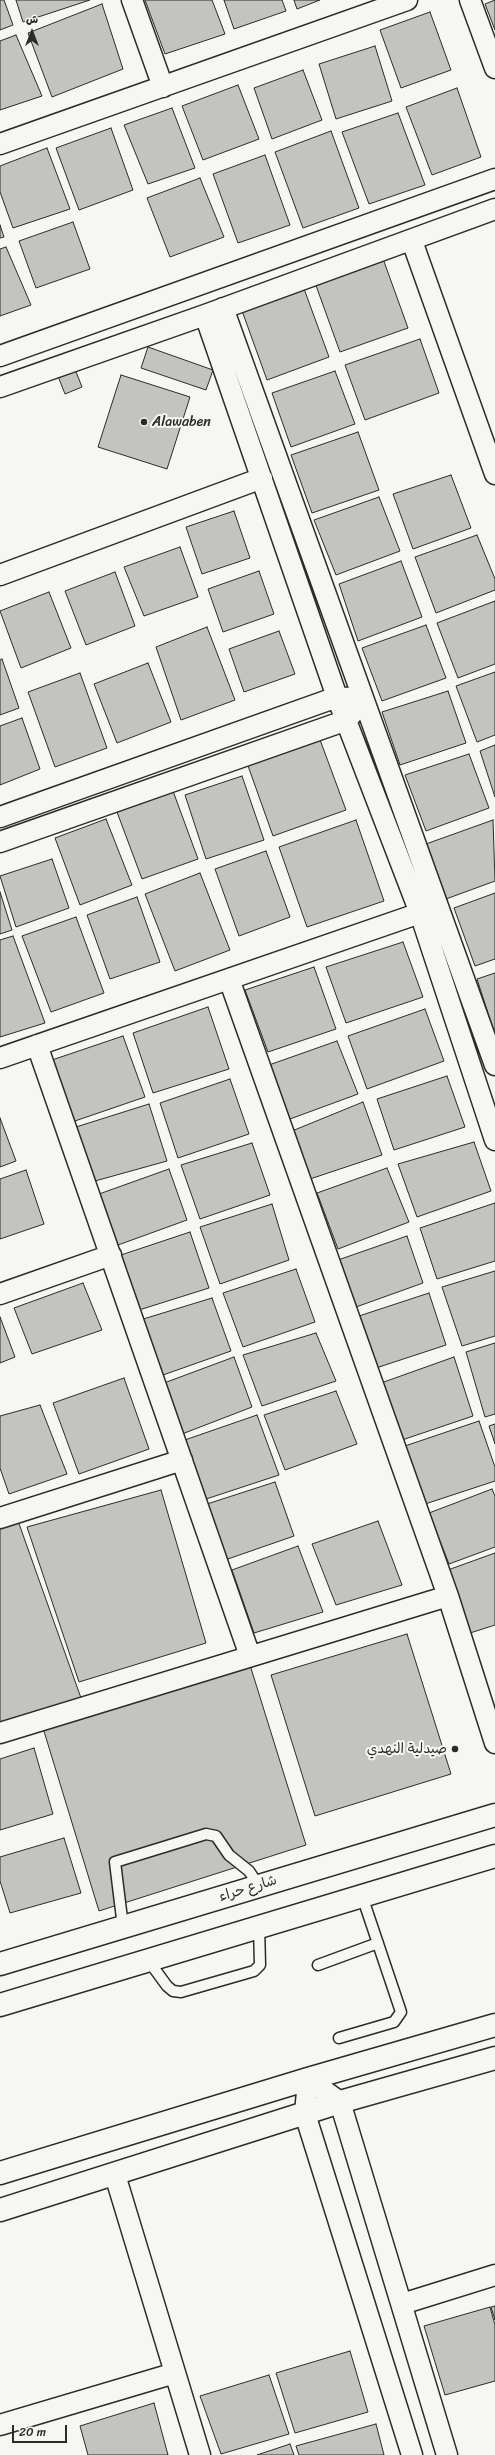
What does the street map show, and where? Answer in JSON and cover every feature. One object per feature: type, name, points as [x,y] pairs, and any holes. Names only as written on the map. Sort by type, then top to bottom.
[{"type":"main road","name":"شارع حراء","points":[[0,1964],[495,1815]]},
{"type":"main road","points":[[0,2005],[495,1856]]},
{"type":"main road","points":[[0,2173],[308,2079],[495,2025]]},
{"type":"main road","points":[[0,2210],[340,2102],[495,2058]]},
{"type":"street","points":[[132,0],[163,87]]},
{"type":"street","points":[[0,144],[407,0]]},
{"type":"street","points":[[470,0],[495,68]]},
{"type":"street","points":[[0,356],[495,179]]},
{"type":"street","points":[[0,387],[412,241],[495,209]]},
{"type":"street","points":[[412,241],[495,474]]},
{"type":"street","points":[[214,312],[262,478],[337,697],[420,913],[495,1140]]},
{"type":"street","points":[[214,312],[364,699],[495,1065]]},
{"type":"street","points":[[118,314],[128,342]]},
{"type":"street","points":[[0,575],[262,478]]},
{"type":"street","points":[[0,817],[337,697],[364,699]]},
{"type":"street","points":[[0,842],[347,720],[364,699]]},
{"type":"street","points":[[0,1058],[420,913]]},
{"type":"street","points":[[229,980],[448,1596],[495,1743]]},
{"type":"street","points":[[37,1045],[250,1656]]},
{"type":"street","points":[[0,1294],[111,1255]]},
{"type":"street","points":[[0,1518],[182,1460]]},
{"type":"street","points":[[0,1733],[448,1596]]},
{"type":"street","points":[[412,2455],[304,2114],[308,2079],[340,2102],[447,2455]]},
{"type":"street","points":[[114,2175],[200,2455]]},
{"type":"street","points":[[402,2304],[495,2275]]},
{"type":"street","points":[[0,2426],[175,2373]]},
{"type":"lane","points":[[123,1927],[115,1862],[206,1834],[216,1836],[229,1855],[249,1870],[259,1886]]},
{"type":"lane","points":[[339,2038],[394,2022],[399,2018],[401,2012],[362,1896]]},
{"type":"lane","points":[[148,1960],[167,1986],[173,1991],[181,1992],[254,1971],[260,1965],[259,1927]]},
{"type":"lane","points":[[318,1965],[378,1943]]},
{"type":"building","points":[[0,0],[4,0],[13,25],[0,30]]},
{"type":"building","points":[[16,0],[90,0],[23,22]]},
{"type":"building","points":[[145,0],[212,0],[225,34],[165,54]]},
{"type":"building","points":[[224,0],[282,0],[286,11],[234,29]]},
{"type":"building","points":[[294,0],[320,0],[297,9]]},
{"type":"building","points":[[495,0],[495,30],[485,4]]},
{"type":"building","points":[[102,4],[123,69],[52,97],[28,33]]},
{"type":"building","points":[[430,12],[451,70],[401,88],[380,30]]},
{"type":"building","points":[[16,35],[42,96],[0,110],[0,41]]},
{"type":"building","points":[[375,46],[392,101],[336,119],[319,64]]},
{"type":"building","points":[[303,70],[322,120],[272,139],[254,88]]},
{"type":"building","points":[[238,85],[259,139],[203,160],[182,106]]},
{"type":"building","points":[[457,88],[481,157],[432,175],[406,107]]},
{"type":"building","points":[[172,108],[195,168],[148,184],[124,125]]},
{"type":"building","points":[[398,113],[425,185],[369,204],[342,132]]},
{"type":"building","points":[[111,128],[133,190],[79,210],[56,148]]},
{"type":"building","points":[[331,131],[359,208],[303,228],[275,152]]},
{"type":"building","points":[[47,148],[70,209],[13,228],[0,192],[0,166]]},
{"type":"building","points":[[265,155],[290,225],[238,243],[213,174]]},
{"type":"building","points":[[200,178],[224,237],[170,257],[147,198]]},
{"type":"building","points":[[73,222],[90,269],[36,288],[19,241]]},
{"type":"building","points":[[0,225],[4,237],[0,238]]},
{"type":"building","points":[[6,247],[31,305],[0,316],[0,249]]},
{"type":"building","points":[[382,256],[408,328],[340,352],[314,280]]},
{"type":"building","points":[[303,286],[329,357],[267,380],[241,308]]},
{"type":"building","points":[[420,339],[439,393],[365,420],[345,365]]},
{"type":"building","points":[[148,347],[213,370],[206,390],[141,368]]},
{"type":"building","points":[[73,364],[82,387],[65,394],[56,371]]},
{"type":"building","points":[[335,371],[355,424],[291,447],[272,393]]},
{"type":"building","name":"Alawaben","points":[[121,375],[190,397],[167,469],[98,447]]},
{"type":"building","points":[[358,432],[379,490],[312,513],[291,455]]},
{"type":"building","points":[[451,475],[471,528],[413,549],[393,494]]},
{"type":"building","points":[[379,497],[400,551],[336,575],[314,520]]},
{"type":"building","points":[[234,511],[250,558],[202,574],[186,527]]},
{"type":"building","points":[[477,535],[495,579],[495,590],[436,613],[415,557]]},
{"type":"building","points":[[180,547],[198,597],[144,616],[124,567]]},
{"type":"building","points":[[401,561],[422,617],[358,641],[339,584]]},
{"type":"building","points":[[259,571],[274,614],[223,632],[208,589]]},
{"type":"building","points":[[115,572],[135,626],[86,645],[65,591]]},
{"type":"building","points":[[49,592],[71,648],[21,668],[0,611]]},
{"type":"building","points":[[495,601],[495,664],[458,678],[437,623]]},
{"type":"building","points":[[426,625],[446,678],[382,701],[362,648]]},
{"type":"building","points":[[207,627],[235,700],[181,720],[156,647]]},
{"type":"building","points":[[279,631],[295,674],[244,692],[229,649]]},
{"type":"building","points":[[2,659],[19,708],[0,715],[0,660]]},
{"type":"building","points":[[148,663],[171,722],[117,743],[94,684]]},
{"type":"building","points":[[495,672],[495,735],[477,742],[456,686]]},
{"type":"building","points":[[80,673],[107,748],[55,767],[28,692]]},
{"type":"building","points":[[448,691],[466,743],[400,765],[382,712]]},
{"type":"building","points":[[22,718],[40,769],[0,785],[0,726]]},
{"type":"building","points":[[319,737],[346,810],[273,836],[247,763]]},
{"type":"building","points":[[495,745],[495,797],[480,751]]},
{"type":"building","points":[[469,754],[489,808],[426,831],[405,775]]},
{"type":"building","points":[[242,776],[264,840],[206,859],[185,795]]},
{"type":"building","points":[[173,791],[198,859],[142,879],[117,812]]},
{"type":"building","points":[[106,819],[132,885],[80,905],[55,838]]},
{"type":"building","points":[[356,820],[384,901],[307,927],[279,847]]},
{"type":"building","points":[[493,820],[495,881],[446,899],[426,844]]},
{"type":"building","points":[[266,851],[290,917],[239,936],[215,869]]},
{"type":"building","points":[[52,859],[69,908],[16,927],[0,876]]},
{"type":"building","points":[[200,873],[230,950],[175,971],[145,894]]},
{"type":"building","points":[[0,892],[12,930],[0,934]]},
{"type":"building","points":[[495,893],[495,959],[475,966],[454,908]]},
{"type":"building","points":[[137,897],[160,962],[110,979],[87,915]]},
{"type":"building","points":[[76,917],[104,993],[51,1012],[22,936]]},
{"type":"building","points":[[13,936],[45,1023],[0,1037],[0,940]]},
{"type":"building","points":[[403,942],[423,997],[346,1023],[326,967]]},
{"type":"building","points":[[314,967],[336,1029],[268,1052],[245,990]]},
{"type":"building","points":[[495,973],[495,1035],[477,979]]},
{"type":"building","points":[[208,1007],[229,1069],[153,1093],[133,1033]]},
{"type":"building","points":[[425,1009],[444,1061],[367,1089],[348,1036]]},
{"type":"building","points":[[123,1036],[145,1097],[72,1122],[49,1061]]},
{"type":"building","points":[[337,1041],[358,1094],[290,1119],[269,1065]]},
{"type":"building","points":[[447,1076],[465,1127],[394,1150],[377,1099]]},
{"type":"building","points":[[230,1079],[249,1134],[178,1158],[160,1103]]},
{"type":"building","points":[[363,1102],[382,1155],[310,1179],[292,1131]]},
{"type":"building","points":[[149,1104],[167,1161],[95,1181],[76,1127]]},
{"type":"building","points":[[0,1118],[16,1161],[0,1167]]},
{"type":"building","points":[[474,1142],[491,1191],[417,1217],[398,1164]]},
{"type":"building","points":[[252,1143],[270,1195],[200,1219],[181,1165]]},
{"type":"building","points":[[387,1168],[409,1222],[338,1249],[317,1193]]},
{"type":"building","points":[[169,1169],[187,1220],[118,1245],[99,1194]]},
{"type":"building","points":[[26,1170],[44,1224],[0,1239],[0,1179]]},
{"type":"building","points":[[495,1203],[495,1261],[437,1279],[420,1228]]},
{"type":"building","points":[[272,1204],[289,1260],[220,1284],[200,1227]]},
{"type":"building","points":[[190,1232],[209,1288],[139,1310],[118,1256]]},
{"type":"building","points":[[407,1236],[423,1283],[356,1307],[338,1260]]},
{"type":"building","points":[[296,1269],[315,1322],[243,1347],[223,1293]]},
{"type":"building","points":[[495,1271],[495,1336],[462,1346],[442,1287]]},
{"type":"building","points":[[83,1283],[102,1330],[32,1354],[14,1308]]},
{"type":"building","points":[[429,1293],[446,1345],[376,1368],[359,1316]]},
{"type":"building","points":[[212,1298],[231,1351],[163,1375],[140,1320]]},
{"type":"building","points":[[0,1317],[15,1357],[0,1363]]},
{"type":"building","points":[[316,1333],[336,1381],[262,1406],[243,1355]]},
{"type":"building","points":[[495,1343],[495,1414],[485,1417],[466,1352]]},
{"type":"building","points":[[234,1357],[252,1407],[182,1434],[164,1383]]},
{"type":"building","points":[[454,1357],[473,1416],[402,1440],[381,1383]]},
{"type":"building","points":[[124,1378],[149,1449],[79,1474],[53,1403]]},
{"type":"building","points":[[336,1391],[357,1444],[285,1470],[264,1415]]},
{"type":"building","points":[[40,1405],[67,1474],[9,1494],[0,1468],[0,1416]]},
{"type":"building","points":[[257,1415],[279,1475],[200,1501],[179,1442]]},
{"type":"building","points":[[479,1421],[495,1467],[495,1481],[419,1506],[399,1448]]},
{"type":"building","points":[[495,1424],[495,1444],[489,1426]]},
{"type":"building","points":[[275,1482],[294,1536],[225,1560],[204,1505]]},
{"type":"building","points":[[492,1489],[495,1496],[495,1547],[449,1564],[429,1513]]},
{"type":"building","points":[[161,1490],[206,1643],[79,1682],[27,1527]]},
{"type":"building","points":[[17,1518],[81,1698],[0,1724],[0,1523]]},
{"type":"building","points":[[378,1521],[402,1585],[336,1605],[312,1544]]},
{"type":"building","points":[[298,1546],[323,1612],[254,1633],[232,1570]]},
{"type":"building","points":[[495,1553],[495,1625],[467,1634],[445,1571]]},
{"type":"building","points":[[407,1634],[451,1774],[315,1816],[271,1675]]},
{"type":"building","points":[[250,1665],[306,1845],[99,1911],[43,1728]]},
{"type":"building","points":[[34,1748],[53,1814],[0,1830],[0,1759]]},
{"type":"building","points":[[64,1838],[81,1893],[10,1913],[0,1881],[0,1857]]},
{"type":"building","points":[[495,2306],[495,2320],[491,2307]]},
{"type":"building","points":[[490,2307],[495,2325],[495,2381],[445,2395],[424,2326]]},
{"type":"building","points":[[350,2351],[368,2412],[295,2433],[276,2373]]},
{"type":"building","points":[[269,2375],[289,2434],[221,2454],[200,2396]]},
{"type":"building","points":[[154,2403],[168,2455],[88,2455],[80,2426]]},
{"type":"building","points":[[376,2424],[384,2455],[299,2455],[296,2446]]},
{"type":"building","points":[[290,2444],[294,2455],[257,2455]]},
{"type":"place","name":"Alawaben","points":[[144,422]]},
{"type":"place","name":"صيدلية النهدي","points":[[455,1749]]}]
